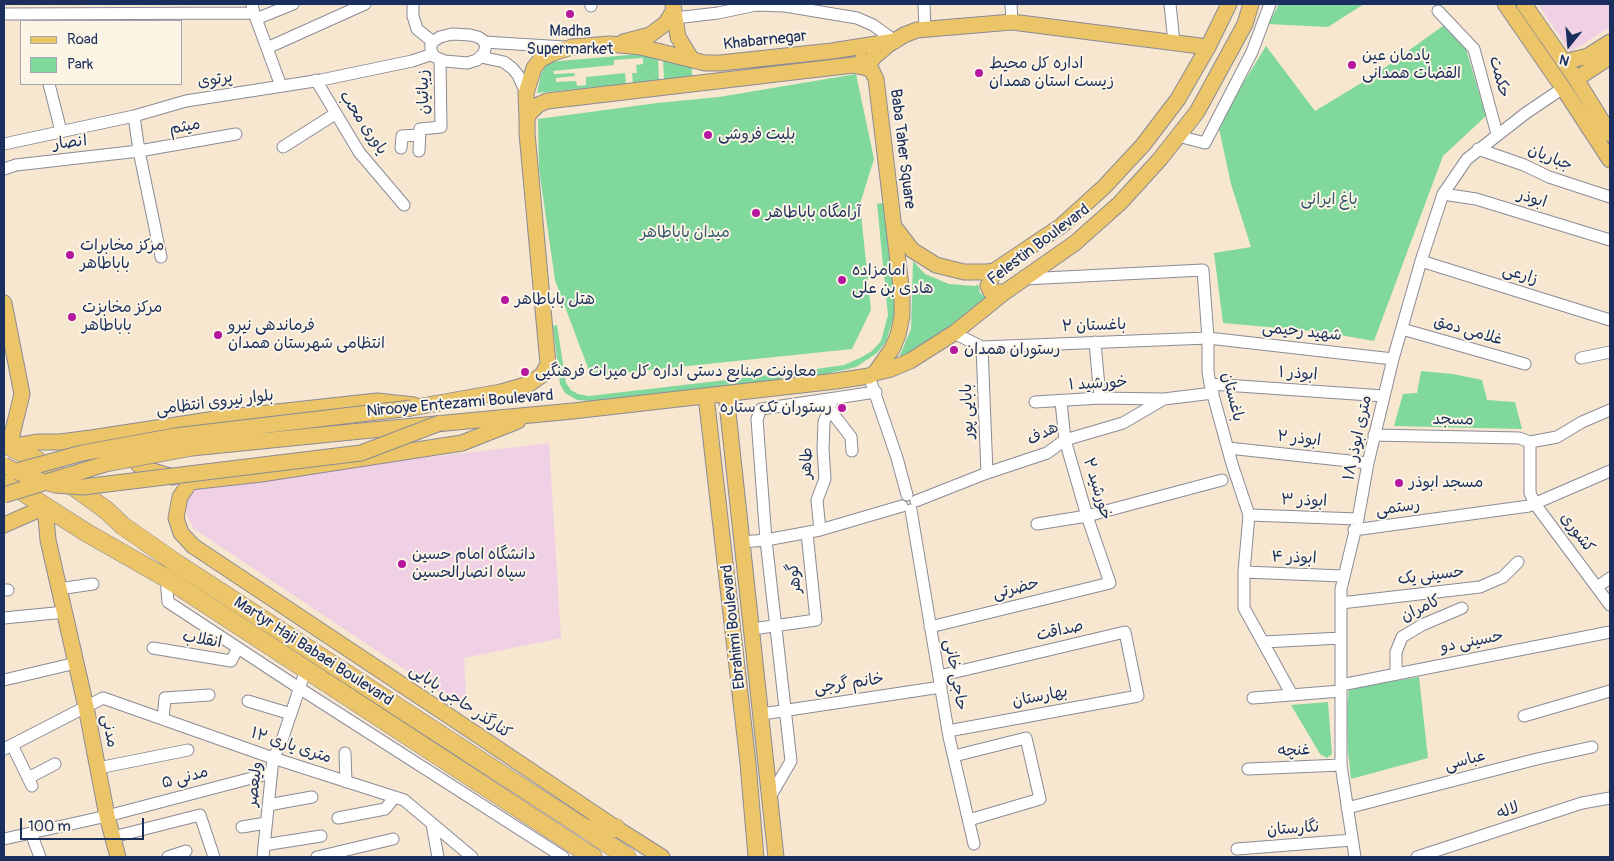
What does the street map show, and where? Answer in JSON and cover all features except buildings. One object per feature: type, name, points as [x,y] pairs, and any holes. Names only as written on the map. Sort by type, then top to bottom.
[{"type":"highway","name":"Martyr Haji Babaei Boulevard","points":[[6,445],[37,460],[106,510],[123,526],[281,632],[627,857]]},
{"type":"highway","name":"Martyr Haji Babaei Boulevard","points":[[4,480],[87,533],[166,578],[593,857]]},
{"type":"highway","points":[[271,646],[281,632]]},
{"type":"highway","points":[[586,829],[616,828]]},
{"type":"main road","name":"Felestin Boulevard","points":[[894,227],[912,250],[936,265],[964,272],[994,271],[1061,226],[1104,187],[1143,145],[1178,99],[1208,47],[1229,4]]},
{"type":"main road","name":"Felestin Boulevard","points":[[872,375],[910,361],[954,332],[1005,292],[1075,243],[1120,203],[1160,160],[1197,112],[1245,24],[1251,4]]},
{"type":"main road","points":[[1505,4],[1565,82],[1609,131]]},
{"type":"main road","points":[[1524,4],[1564,62],[1565,82],[1610,160]]},
{"type":"main road","points":[[527,120],[526,93],[530,77],[540,60],[553,53],[572,47],[631,41],[650,35],[666,23],[674,11]]},
{"type":"main road","points":[[674,11],[678,37],[692,60]]},
{"type":"main road","name":"Khabarnegar","points":[[867,68],[874,57],[904,34],[925,29],[1012,22],[1208,47]]},
{"type":"main road","name":"Khabarnegar","points":[[610,44],[641,48],[705,63],[720,63],[844,49],[895,41]]},
{"type":"main road","points":[[1564,62],[1588,56],[1610,42]]},
{"type":"main road","points":[[844,49],[859,57],[867,68]]},
{"type":"main road","points":[[1565,82],[1610,57]]},
{"type":"main road","points":[[527,120],[529,114],[538,105],[547,101],[853,65],[867,68]]},
{"type":"main road","name":"Baba Taher Square","points":[[867,68],[876,78],[902,295],[902,316],[898,335],[892,349],[872,375]]},
{"type":"main road","name":"Nirooye Entezami Boulevard","points":[[418,407],[501,392],[529,384],[542,375],[548,364],[527,120]]},
{"type":"main road","points":[[994,271],[988,286],[991,292],[1005,292]]},
{"type":"main road","points":[[4,303],[22,394],[6,445]]},
{"type":"main road","points":[[706,396],[872,375]]},
{"type":"main road","name":"Ebrahimi Boulevard","points":[[726,394],[776,857]]},
{"type":"main road","name":"Nirooye Entezami Boulevard","points":[[4,495],[105,464],[182,449],[534,415],[706,396]]},
{"type":"main road","name":"Ebrahimi Boulevard","points":[[706,396],[747,754],[756,857]]},
{"type":"main road","name":"بلوار نیروی انتظامی","points":[[6,445],[60,442],[222,418],[377,400],[418,407]]},
{"type":"main road","points":[[4,474],[82,452],[175,436],[418,407]]},
{"type":"main road","points":[[136,431],[130,442],[130,448],[131,455],[139,465],[146,469],[190,482],[262,474],[462,443],[534,415]]},
{"type":"main road","points":[[710,425],[718,418],[726,420],[729,425]]},
{"type":"main road","points":[[4,465],[26,476],[55,485],[83,487],[361,453],[440,423]]},
{"type":"main road","name":"کنارگذر حاجی بابایی","points":[[190,482],[180,497],[176,518],[181,533],[193,546],[662,857]]},
{"type":"main road","points":[[4,525],[45,507]]},
{"type":"main road","name":"مدنی","points":[[45,507],[48,540],[58,589],[65,612],[107,816],[118,857]]},
{"type":"main road","points":[[238,577],[257,616]]},
{"type":"street","points":[[267,48],[365,4]]},
{"type":"street","points":[[413,4],[413,16],[417,29],[433,42]]},
{"type":"street","points":[[674,11],[718,13],[756,4],[785,6],[857,18],[873,25],[895,41]]},
{"type":"street","points":[[924,4],[925,29]]},
{"type":"street","points":[[1011,4],[1012,22]]},
{"type":"street","points":[[1170,4],[1174,43]]},
{"type":"street","points":[[1178,136],[1205,143],[1252,52],[1270,4]]},
{"type":"street","points":[[4,14],[40,18],[182,9],[254,12],[288,5]]},
{"type":"street","name":"حکمت","points":[[1438,11],[1474,49],[1497,134]]},
{"type":"street","points":[[254,12],[281,86]]},
{"type":"street","points":[[436,57],[430,49],[433,42],[440,37],[452,34],[478,37],[484,42],[486,49],[481,57],[504,62],[512,68],[518,75],[526,93]]},
{"type":"street","points":[[484,42],[572,47]]},
{"type":"street","name":"پرتوی","points":[[4,144],[134,116],[186,101],[316,80],[436,57],[457,63],[467,63],[481,57]]},
{"type":"street","name":"زیبائیان","points":[[419,151],[420,129],[441,127],[436,57]]},
{"type":"street","name":"یاوری محب","points":[[316,80],[359,152],[404,205]]},
{"type":"street","name":"۱۸ متری ابوذر","points":[[1355,857],[1340,765],[1341,603],[1343,576],[1393,359],[1420,261],[1443,194],[1467,159],[1565,82]]},
{"type":"street","points":[[49,85],[61,132]]},
{"type":"street","points":[[283,147],[335,114]]},
{"type":"street","points":[[134,116],[139,152],[161,257]]},
{"type":"street","name":"میثم","points":[[139,152],[236,134]]},
{"type":"street","name":"زیبائیان","points":[[401,148],[402,136],[419,135]]},
{"type":"street","name":"جباریان","points":[[1478,149],[1524,165],[1549,177],[1610,197]]},
{"type":"street","name":"انصار","points":[[4,169],[16,165],[139,152]]},
{"type":"street","name":"ابوذر","points":[[1443,194],[1476,199],[1610,240]]},
{"type":"street","name":"زارعی","points":[[1420,261],[1610,320]]},
{"type":"street","name":"باغستان","points":[[1024,279],[1204,270],[1208,372],[1228,448],[1249,515],[1244,572],[1244,608],[1292,695]]},
{"type":"street","name":"غلامی دمق","points":[[1402,329],[1525,364]]},
{"type":"street","points":[[954,332],[982,348]]},
{"type":"street","name":"باغستان ۲","points":[[982,348],[1208,338]]},
{"type":"street","name":"شهید رحیمی","points":[[1208,338],[1393,359]]},
{"type":"street","points":[[1095,342],[1100,398]]},
{"type":"street","name":"بابایی پور","points":[[982,348],[987,473]]},
{"type":"street","points":[[1581,358],[1610,352]]},
{"type":"street","name":"حاجی خانی","points":[[872,375],[909,503],[948,731],[974,844]]},
{"type":"street","name":"ابوذر ۱","points":[[1212,388],[1384,396]]},
{"type":"street","name":"هدف","points":[[742,542],[766,540],[820,530],[909,503],[987,473],[1047,453],[1065,440],[1123,423],[1164,399],[1212,388]]},
{"type":"street","points":[[770,797],[791,761],[766,540],[756,419],[761,409],[832,404],[876,392]]},
{"type":"street","name":"خورشید ۱","points":[[1035,402],[1061,402],[1100,398],[1164,399]]},
{"type":"street","name":"خورشید ۲","points":[[1061,402],[1065,440],[1087,516],[1110,583]]},
{"type":"street","points":[[832,404],[851,437],[852,451]]},
{"type":"street","name":"طاهر","points":[[820,530],[817,500],[825,479],[824,422],[832,404]]},
{"type":"street","points":[[1535,504],[1530,493],[1530,442],[1557,437],[1582,422],[1610,410]]},
{"type":"street","name":"مسجد","points":[[1374,435],[1519,438],[1530,442]]},
{"type":"street","name":"ابوذر ۲","points":[[1228,448],[1368,463]]},
{"type":"street","name":"رستمی","points":[[1356,525],[1529,506],[1610,471]]},
{"type":"street","points":[[1037,524],[1087,516],[1222,480]]},
{"type":"street","name":"کشوری","points":[[1535,504],[1610,605]]},
{"type":"street","name":"ابوذر ۳","points":[[1249,515],[1356,525]]},
{"type":"street","name":"گوهر","points":[[776,625],[816,620],[807,532]]},
{"type":"street","name":"حسینی یک","points":[[1341,603],[1480,587],[1503,577],[1518,562]]},
{"type":"street","name":"ابوذر ۴","points":[[1244,572],[1343,576]]},
{"type":"street","points":[[166,578],[168,602],[563,857]]},
{"type":"street","points":[[1597,587],[1610,578]]},
{"type":"street","name":"حضرتی","points":[[930,627],[1110,583]]},
{"type":"street","points":[[58,589],[93,584]]},
{"type":"street","name":"کامران","points":[[1396,674],[1396,652],[1402,636],[1422,625],[1462,608]]},
{"type":"street","points":[[4,618],[65,612]]},
{"type":"street","points":[[752,629],[776,625]]},
{"type":"street","name":"صداقت","points":[[940,681],[1125,632],[1138,696]]},
{"type":"street","name":"حسینی دو","points":[[1253,698],[1340,688],[1396,674],[1610,632]]},
{"type":"street","points":[[1263,642],[1341,638]]},
{"type":"street","name":"انقلاب","points":[[153,648],[231,661],[238,648]]},
{"type":"street","points":[[4,680],[76,664]]},
{"type":"street","name":"ولیعصر","points":[[263,857],[273,758],[280,746],[306,669]]},
{"type":"street","name":"خانم گرجی","points":[[762,714],[940,681]]},
{"type":"street","points":[[1524,716],[1610,692]]},
{"type":"street","points":[[163,719],[165,698],[209,695]]},
{"type":"street","name":"بهارستان","points":[[948,731],[1138,696]]},
{"type":"street","name":"۱۲ متری یاری","points":[[8,747],[103,698],[273,758],[404,800],[472,857]]},
{"type":"street","points":[[248,701],[291,714]]},
{"type":"street","points":[[954,756],[1026,738],[1040,799],[969,820]]},
{"type":"street","points":[[8,747],[30,782],[55,764]]},
{"type":"street","name":"عباسی","points":[[1347,808],[1537,759],[1592,747]]},
{"type":"street","points":[[98,768],[188,750]]},
{"type":"street","points":[[345,752],[346,782]]},
{"type":"street","name":"غنچه","points":[[1248,769],[1340,765]]},
{"type":"street","name":"مدنی ۵","points":[[4,839],[107,816],[271,773]]},
{"type":"street","points":[[268,805],[312,797]]},
{"type":"street","points":[[338,818],[385,809],[395,797]]},
{"type":"street","name":"لاله","points":[[1417,857],[1582,803],[1610,798]]},
{"type":"street","points":[[112,837],[200,816],[214,857]]},
{"type":"street","points":[[242,827],[266,823]]},
{"type":"street","points":[[432,824],[438,857]]},
{"type":"street","points":[[31,833],[40,857]]},
{"type":"street","points":[[264,845],[321,836]]},
{"type":"street","points":[[317,857],[393,839]]},
{"type":"street","name":"نگارستان","points":[[1237,849],[1352,840]]},
{"type":"street","points":[[168,857],[186,852]]},
{"type":"shaded area","points":[[1538,4],[1610,4],[1610,27],[1570,52]]},
{"type":"shaded area","name":"دانشگاه امام حسین سپاه انصارالحسین","points":[[549,443],[561,638],[464,658],[467,711],[194,529],[187,516],[187,498],[200,484]]},
{"type":"green space","points":[[1279,4],[1364,4],[1328,27],[1268,24]]},
{"type":"green space","name":"باغ ایرانی","points":[[1447,23],[1466,49],[1486,116],[1443,156],[1374,341],[1323,332],[1223,323],[1214,253],[1251,247],[1231,184],[1218,124],[1266,46],[1315,111],[1376,74]]},
{"type":"green space","points":[[652,53],[692,68],[692,78],[664,81],[663,58],[658,56],[659,81],[633,84],[632,73],[637,73],[636,65],[643,64],[643,58],[614,60],[614,65],[553,71],[554,74],[574,73],[575,76],[556,78],[556,82],[576,81],[577,86],[586,85],[586,77],[625,73],[626,84],[537,93],[541,74],[548,62]]},
{"type":"green space","name":"میدان باباطاهر","points":[[856,74],[874,159],[860,204],[871,310],[852,349],[591,376],[555,280],[539,169],[538,119],[657,103],[719,97]]},
{"type":"green space","points":[[883,203],[894,296],[894,315],[886,342],[877,353],[856,367],[822,375],[590,401],[577,400],[565,393],[560,384],[553,326],[557,325],[566,383],[571,390],[578,394],[589,396],[844,365],[872,351],[881,341],[888,315],[877,204]]},
{"type":"green space","points":[[913,261],[925,274],[949,284],[976,286],[978,284],[980,293],[989,300],[916,352],[899,357],[911,329]]},
{"type":"green space","points":[[1421,371],[1453,374],[1482,380],[1487,400],[1515,402],[1522,429],[1394,426],[1403,394],[1417,393]]},
{"type":"green space","points":[[1419,677],[1428,758],[1351,779],[1347,711],[1349,688]]},
{"type":"green space","points":[[1328,702],[1332,754],[1327,758],[1320,754],[1291,705]]},
{"type":"place","name":"Madha Supermarket","points":[[570,14]]},
{"type":"place","name":"یادمان عین القضات همدانی","points":[[1352,65]]},
{"type":"place","name":"اداره کل محیط زیست استان همدان","points":[[979,73]]},
{"type":"place","name":"بلیت فروشی","points":[[708,135]]},
{"type":"place","name":"آرامگاه باباطاهر","points":[[756,213]]},
{"type":"place","name":"مرکز مخابرات باباطاهر","points":[[70,255]]},
{"type":"place","name":"امامزاده هادی بن علی","points":[[842,280]]},
{"type":"place","name":"هتل باباطاهر","points":[[505,300]]},
{"type":"place","name":"مرکز مخابزت باباطاهر","points":[[72,317]]},
{"type":"place","name":"فرماندهی نیرو انتظامی شهرستان همدان","points":[[218,335]]},
{"type":"place","name":"رستوران همدان","points":[[954,350]]},
{"type":"place","name":"معاونت صنایع دستی اداره کل میراث فرهنگیی","points":[[525,372]]},
{"type":"place","name":"رستوران تک ستاره","points":[[842,408]]},
{"type":"place","name":"مسجد ابوذر","points":[[1399,483]]},
{"type":"place","name":"دانشگاه امام حسین سپاه انصارالحسین","points":[[402,564]]}]
